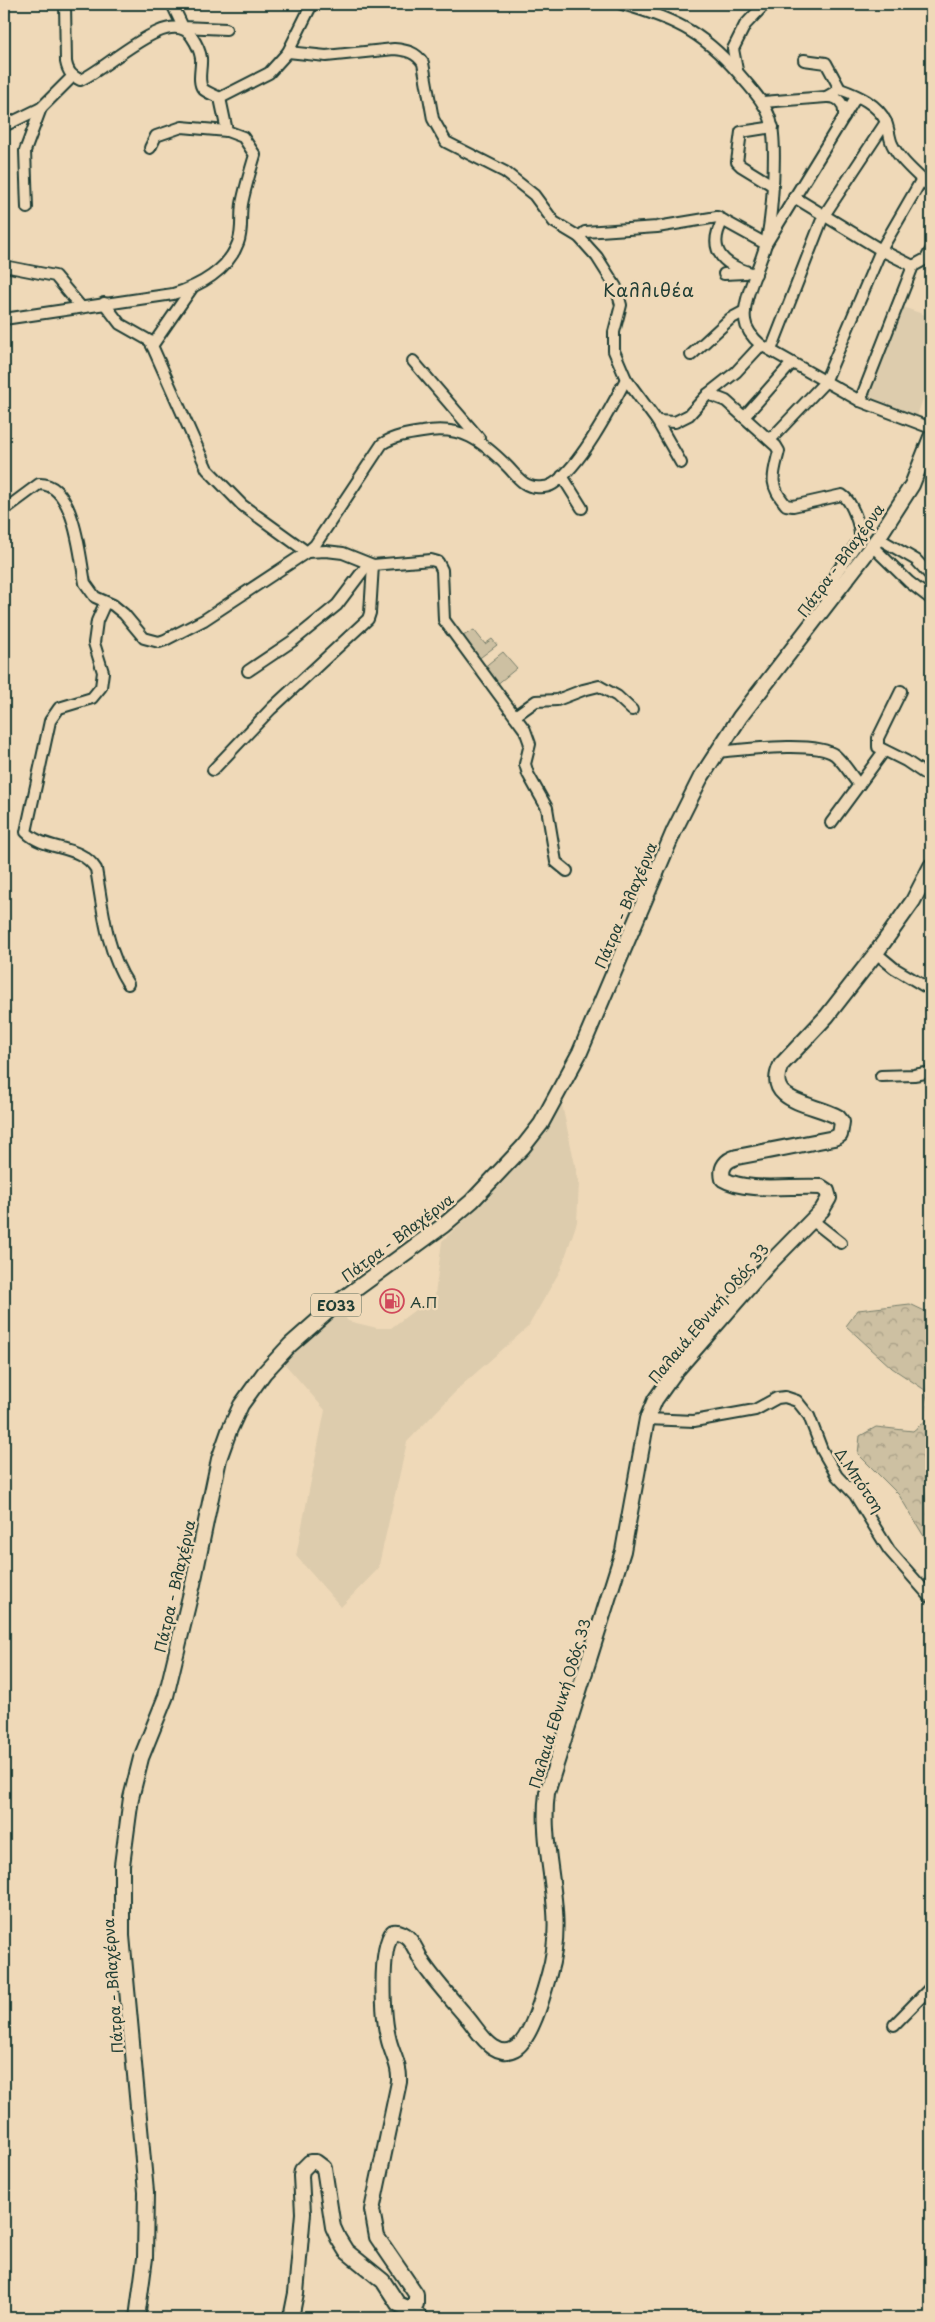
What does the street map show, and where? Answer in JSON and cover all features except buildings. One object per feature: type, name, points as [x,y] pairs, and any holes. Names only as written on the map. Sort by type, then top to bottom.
[{"type":"main road","name":"Πάτρα - Βλαχέρνα","points":[[137,2318],[145,2258],[146,2192],[122,1936],[122,1865],[132,1798],[141,1758],[166,1696],[193,1584],[219,1460],[229,1431],[241,1405],[264,1373],[290,1345],[341,1300],[444,1225],[472,1201],[523,1147],[541,1124],[562,1089],[580,1052],[674,831],[700,779],[740,717],[875,542],[912,485],[930,430]]},
{"type":"main road","name":"Παλαιά Εθνική Οδός 33","points":[[413,2308],[417,2300],[416,2294],[377,2237],[372,2210],[400,2070],[389,2042],[384,2019],[386,1944],[393,1932],[399,1931],[406,1935],[428,1971],[491,2046],[508,2051],[516,2048],[523,2041],[544,1992],[554,1952],[556,1907],[544,1813],[547,1793],[623,1551],[647,1419],[655,1400],[675,1372],[770,1264],[827,1204],[829,1198],[827,1191],[820,1187],[742,1186],[729,1182],[723,1178],[722,1173],[728,1161],[736,1157],[834,1138],[840,1135],[842,1122],[838,1117],[784,1095],[777,1086],[777,1075],[781,1065],[826,1016],[876,953],[913,901],[931,866]]},
{"type":"main road","points":[[291,2318],[296,2293],[303,2213],[300,2176],[302,2170],[310,2162],[316,2162],[324,2168],[333,2227],[346,2251],[383,2281],[398,2304],[404,2308],[413,2308]]},
{"type":"street","points":[[65,4],[67,71],[80,80],[89,77],[129,48],[169,26],[226,29]]},
{"type":"street","points":[[172,4],[182,27],[191,35],[198,48],[201,58],[200,83],[203,89],[220,98]]},
{"type":"street","points":[[220,98],[269,73],[288,52],[312,4]]},
{"type":"street","points":[[622,4],[679,23],[706,41],[737,71],[763,102],[772,127],[774,152],[771,219],[766,244]]},
{"type":"street","points":[[737,71],[732,50],[745,25],[765,4]]},
{"type":"street","points":[[288,52],[326,56],[394,49],[403,50],[419,57],[423,63],[433,119],[446,142],[505,172],[534,195],[554,222],[579,236],[597,258],[616,287],[621,305],[614,332],[614,351],[626,379],[657,421],[681,462]]},
{"type":"street","points":[[804,60],[826,63],[840,89],[876,107],[886,122],[892,145],[931,188]]},
{"type":"street","points":[[4,126],[41,108],[73,76]]},
{"type":"street","points":[[826,97],[840,89]]},
{"type":"street","points":[[763,102],[826,97],[840,100],[845,109],[844,117]]},
{"type":"street","points":[[856,97],[766,244],[753,273],[745,311],[747,328],[761,345],[825,382],[860,400],[930,430]]},
{"type":"street","points":[[220,98],[227,131]]},
{"type":"street","points":[[27,208],[25,151],[41,108]]},
{"type":"street","points":[[771,350],[823,217],[886,122]]},
{"type":"street","points":[[4,319],[173,294],[192,288],[206,280],[224,265],[238,243],[242,205],[254,155],[243,137],[227,131],[182,127],[156,136],[150,148]]},
{"type":"street","points":[[772,127],[741,132],[737,162],[772,184]]},
{"type":"street","points":[[770,440],[825,382],[881,250],[922,179]]},
{"type":"street","points":[[794,197],[823,217],[913,266]]},
{"type":"street","points":[[579,236],[585,232],[657,228],[717,217],[766,244]]},
{"type":"street","points":[[723,220],[715,240],[716,250],[736,268],[753,273]]},
{"type":"street","points":[[860,400],[913,266],[926,259],[931,250]]},
{"type":"street","points":[[4,266],[55,276],[81,307]]},
{"type":"street","points":[[724,274],[753,273]]},
{"type":"street","points":[[152,346],[192,288]]},
{"type":"street","points":[[104,303],[120,324],[150,341],[207,469],[242,505],[308,552],[342,553],[370,565],[431,560],[438,562],[442,570],[444,620],[525,730],[530,744],[525,764],[528,774],[547,808],[556,862],[567,871]]},
{"type":"street","points":[[691,355],[730,318],[745,311]]},
{"type":"street","points":[[657,421],[675,422],[689,415],[708,394],[736,372],[761,345]]},
{"type":"street","points":[[413,361],[485,444],[525,484],[538,488],[552,485],[584,450],[609,412],[626,379]]},
{"type":"street","points":[[744,417],[792,363]]},
{"type":"street","points":[[708,394],[726,401],[770,440],[779,451],[772,473],[772,482],[786,505],[793,506],[842,495],[849,502],[861,532],[858,544],[826,588],[826,607]]},
{"type":"street","points":[[4,510],[39,484],[50,486],[67,504],[73,520],[85,583],[94,597],[113,605],[124,614],[144,638],[153,641],[165,640],[204,620],[308,552],[315,545],[382,444],[390,439],[428,431],[454,431],[470,435],[485,444]]},
{"type":"street","points":[[562,476],[582,508]]},
{"type":"street","points":[[875,542],[916,560],[931,576]]},
{"type":"street","points":[[875,542],[909,582],[931,599]]},
{"type":"street","points":[[248,670],[294,640],[337,605],[370,565]]},
{"type":"street","points":[[213,770],[271,709],[368,619],[370,613],[370,565]]},
{"type":"street","points":[[106,603],[97,622],[94,643],[103,672],[101,687],[92,698],[60,708],[50,721],[26,832],[33,839],[80,854],[93,864],[96,869],[109,945],[117,967],[128,984]]},
{"type":"street","points":[[515,716],[536,701],[557,700],[600,686],[617,696],[632,710]]},
{"type":"street","points":[[901,691],[878,738],[878,747],[897,756],[931,778]]},
{"type":"street","points":[[717,752],[799,747],[820,749],[834,754],[859,785]]},
{"type":"street","points":[[831,823],[884,751]]},
{"type":"street","points":[[876,953],[894,968],[931,990]]},
{"type":"street","points":[[881,1076],[914,1075],[931,1072]]},
{"type":"street","points":[[812,1220],[842,1243]]},
{"type":"street","name":"Δ.Μπότση","points":[[647,1419],[694,1421],[755,1410],[777,1398],[785,1397],[797,1401],[809,1416],[822,1450],[834,1470],[855,1495],[889,1550],[931,1598]]},
{"type":"street","points":[[894,2025],[931,1987]]},
{"type":"street","points":[[413,2308],[423,2318]]},
{"type":"shaded area","points":[[900,306],[931,317],[931,376],[917,416],[867,398]]},
{"type":"shaded area","points":[[562,1105],[579,1183],[577,1222],[561,1269],[528,1327],[461,1386],[407,1442],[378,1569],[341,1607],[296,1556],[325,1410],[283,1362],[341,1312],[348,1321],[377,1328],[391,1328],[435,1295],[442,1241],[489,1197],[524,1158],[546,1132]]},
{"type":"green space","points":[[474,630],[485,644],[492,639],[497,645],[477,660],[461,637]]},
{"type":"green space","points":[[503,652],[517,668],[496,685],[483,668]]},
{"type":"green space","points":[[910,1304],[931,1314],[931,1416],[925,1390],[892,1368],[846,1326],[858,1310]]},
{"type":"green space","points":[[931,1416],[931,1548],[899,1495],[858,1454],[860,1436],[876,1427],[913,1431]]},
{"type":"place","name":"Α.Π","points":[[392,1301]]},
{"type":"district","name":"Καλλιθέα","points":[[649,289]]}]
